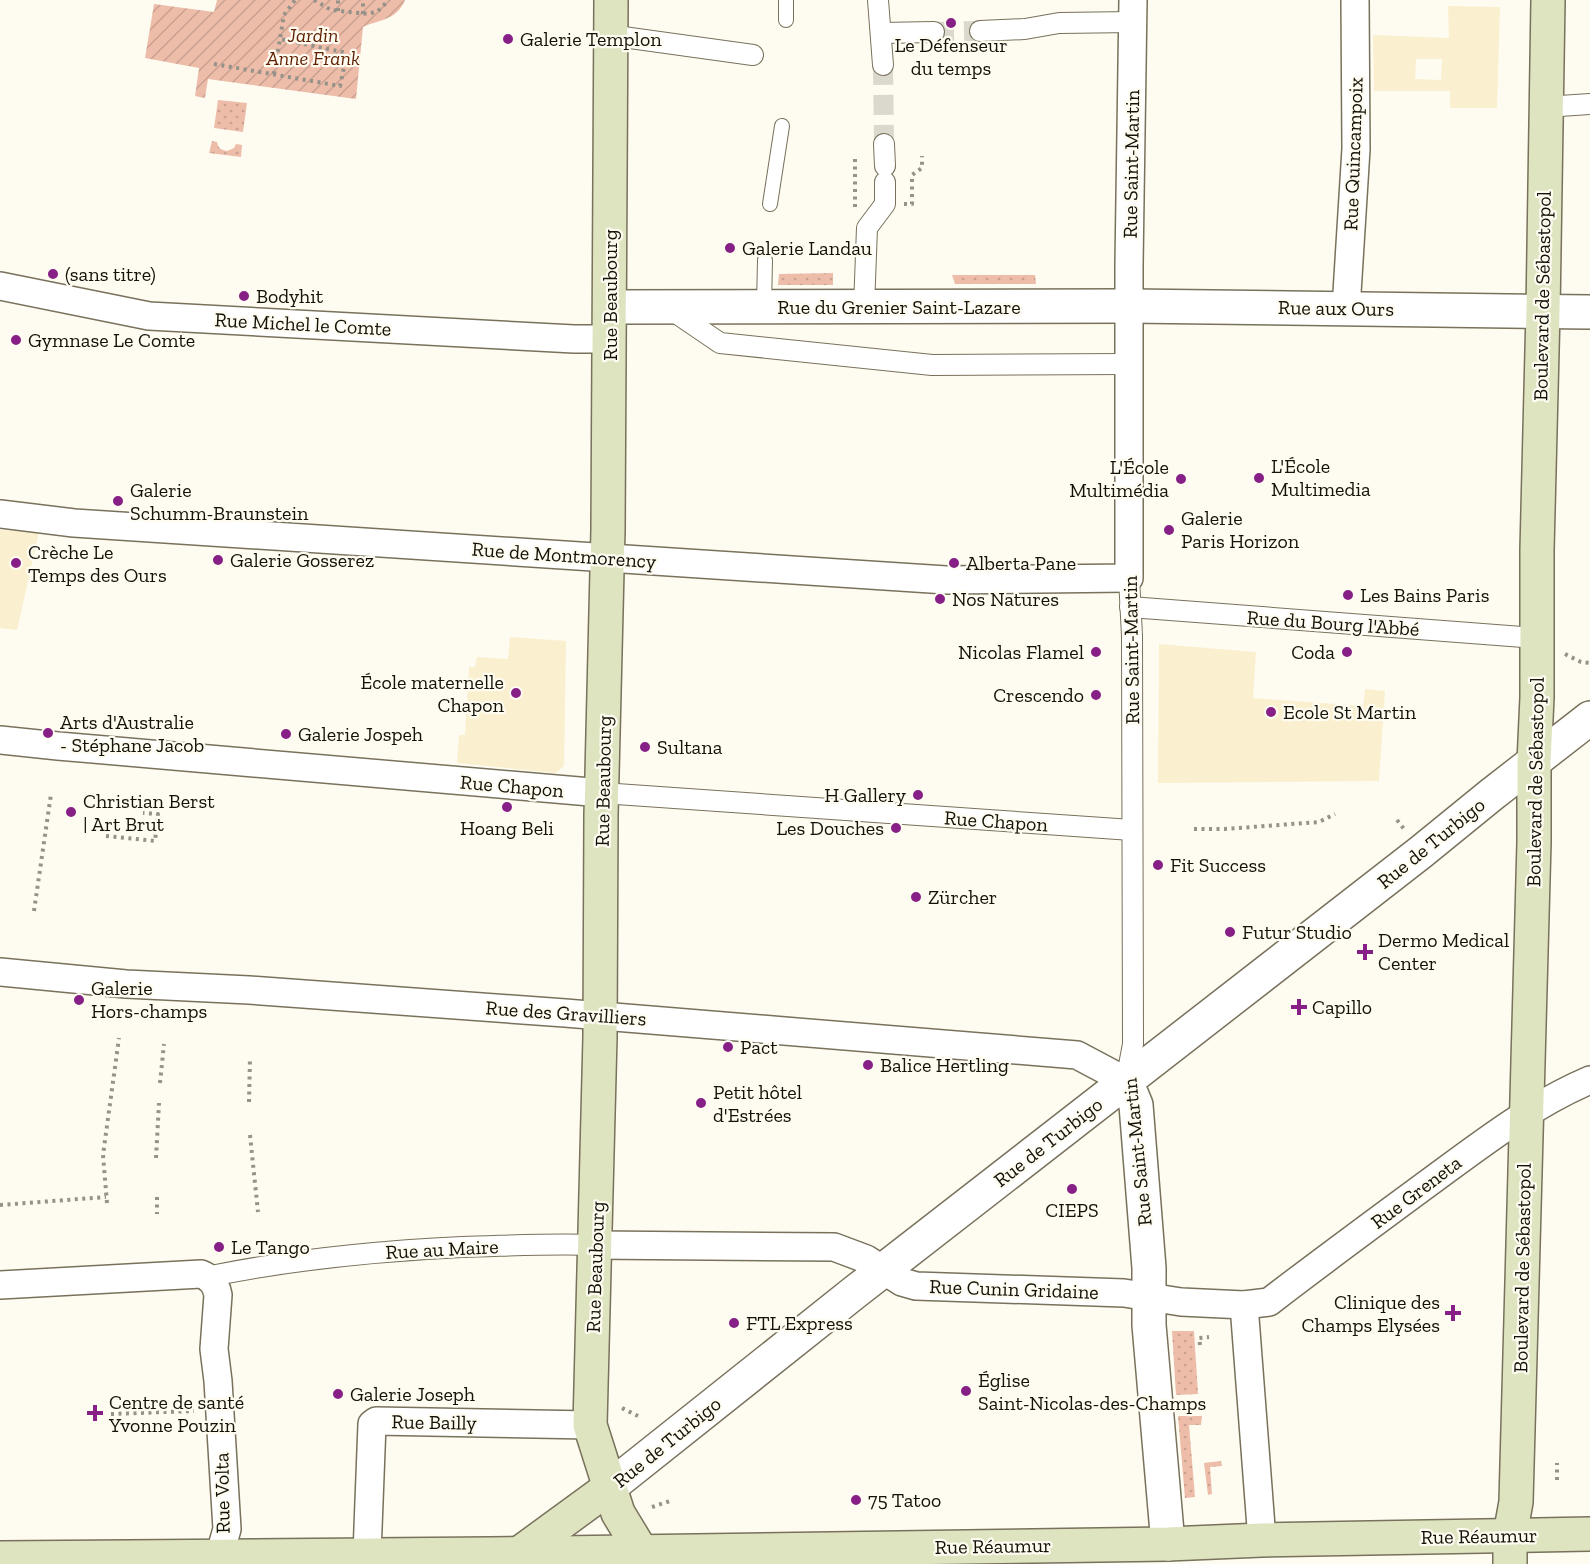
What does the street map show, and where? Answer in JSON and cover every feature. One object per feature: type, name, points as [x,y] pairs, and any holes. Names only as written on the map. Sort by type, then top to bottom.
[{"type":"main road","name":"Rue Beaubourg","points":[[611,0],[607,558],[591,1425],[618,1513],[637,1558]]},
{"type":"main road","name":"Boulevard de Sébastopol","points":[[1510,1550],[1516,1502],[1534,842],[1548,0]]},
{"type":"main road","name":"Rue de Turbigo","points":[[513,1559],[610,1487]]},
{"type":"main road","name":"Rue Réaumur","points":[[0,1558],[219,1560],[367,1554],[513,1559],[1171,1554],[1262,1540],[1510,1550],[1590,1534]]},
{"type":"street","points":[[878,0],[883,64]]},
{"type":"street","name":"Rue Quincampoix","points":[[1346,309],[1356,149],[1355,0]]},
{"type":"street","points":[[981,31],[1025,29],[1133,11]]},
{"type":"street","name":"Rue Saint-Martin","points":[[1133,11],[1130,181],[1129,578],[1132,636],[1133,1044],[1126,1081],[1136,1105],[1149,1268],[1150,1336],[1171,1554]]},
{"type":"street","points":[[881,33],[934,32]]},
{"type":"street","points":[[611,38],[623,37],[753,55]]},
{"type":"street","points":[[1545,107],[1590,104]]},
{"type":"street","points":[[864,307],[867,228],[885,204],[884,144]]},
{"type":"street","name":"Rue Michel le Comte","points":[[0,286],[149,316],[610,339]]},
{"type":"street","name":"Rue aux Ours","points":[[1130,306],[1590,312]]},
{"type":"street","name":"Rue du Grenier Saint-Lazare","points":[[610,307],[1130,306]]},
{"type":"street","points":[[668,308],[720,344],[932,365],[1130,364]]},
{"type":"street","name":"Rue de Montmorency","points":[[0,514],[74,523],[946,580],[1129,578]]},
{"type":"street","name":"Rue du Bourg l'Abbé","points":[[1130,607],[1536,638]]},
{"type":"street","name":"Rue de Turbigo","points":[[610,1487],[1590,718]]},
{"type":"street","name":"Rue Chapon","points":[[0,740],[602,793],[1132,830]]},
{"type":"street","name":"Rue des Gravilliers","points":[[0,972],[126,984],[249,990],[600,1016],[1077,1055],[1126,1081]]},
{"type":"street","name":"Rue Greneta","points":[[1244,1305],[1269,1302],[1484,1141],[1570,1089],[1590,1080]]},
{"type":"street","name":"Rue au Maire","points":[[0,1285],[201,1274],[211,1280],[216,1275],[263,1265],[324,1258],[413,1250],[517,1245],[834,1247],[866,1258],[884,1270]]},
{"type":"street","name":"Rue Cunin Gridaine","points":[[884,1270],[902,1282],[916,1286],[1124,1293],[1149,1297]]},
{"type":"street","name":"Rue Volta","points":[[211,1280],[217,1288],[218,1295],[214,1349],[227,1529],[219,1560]]},
{"type":"street","points":[[1149,1297],[1181,1302],[1244,1305],[1262,1540]]},
{"type":"street","name":"Rue Bailly","points":[[367,1554],[372,1424],[376,1421],[591,1425]]},
{"type":"lane","points":[[786,0],[786,20]]},
{"type":"lane","points":[[770,204],[782,126]]},
{"type":"lane","points":[[760,307],[762,260]]},
{"type":"path","points":[[274,74],[284,15],[295,0]]},
{"type":"path","points":[[314,0],[331,10],[363,14],[378,10],[388,0]]},
{"type":"path","points":[[338,0],[338,11]]},
{"type":"path","points":[[363,0],[363,14]]},
{"type":"path","points":[[214,64],[340,86],[347,53],[280,39]]},
{"type":"path","points":[[885,204],[912,204],[912,175],[922,168],[922,156]]},
{"type":"path","points":[[855,159],[855,213],[867,228]]},
{"type":"path","points":[[34,911],[51,794]]},
{"type":"path","points":[[106,836],[155,841],[158,814],[143,813]]},
{"type":"path","points":[[1194,829],[1319,822],[1335,814]]},
{"type":"path","points":[[107,1203],[103,1155],[119,1038]]},
{"type":"path","points":[[160,1083],[164,1044]]},
{"type":"path","points":[[249,1102],[250,1058]]},
{"type":"path","points":[[156,1158],[159,1103]]},
{"type":"path","points":[[250,1135],[258,1212]]},
{"type":"path","points":[[0,1205],[106,1197]]},
{"type":"path","points":[[157,1197],[157,1214]]},
{"type":"path","points":[[1200,1345],[1199,1338],[1209,1337]]},
{"type":"path","points":[[622,1408],[638,1416]]},
{"type":"path","points":[[111,1414],[204,1410]]},
{"type":"path","points":[[1557,1463],[1557,1480]]},
{"type":"path","points":[[652,1507],[670,1501]]},
{"type":"shaded area","points":[[1448,6],[1500,7],[1497,108],[1450,108],[1450,91],[1374,91],[1373,35],[1449,38]],"holes":[[[1416,59],[1442,59],[1441,80],[1415,79]]]},
{"type":"shaded area","name":"Crèche Le Temps des Ours","points":[[0,530],[39,532],[17,630],[0,628]]},
{"type":"shaded area","name":"École maternelle Chapon","points":[[510,637],[566,641],[564,766],[556,773],[457,763],[459,735],[465,735],[469,667],[475,667],[477,657],[508,659]]},
{"type":"shaded area","name":"Ecole St Martin","points":[[1159,644],[1256,652],[1253,698],[1363,706],[1365,689],[1385,691],[1379,781],[1158,783]]},
{"type":"green space","name":"Jardin Anne Frank","points":[[217,0],[405,0],[398,12],[363,27],[356,99],[208,79],[205,98],[195,96],[199,68],[145,58],[154,4],[214,12]]},
{"type":"green space","points":[[218,100],[247,103],[243,132],[214,128]]},
{"type":"green space","points":[[212,141],[217,142],[220,148],[227,151],[234,148],[236,144],[242,145],[241,157],[209,153]]},
{"type":"green space","points":[[833,273],[833,285],[778,285],[779,274]]},
{"type":"green space","points":[[952,275],[1035,275],[1036,284],[955,284]]},
{"type":"green space","points":[[1172,1331],[1194,1331],[1198,1394],[1176,1395]]},
{"type":"green space","points":[[1178,1416],[1202,1416],[1201,1425],[1189,1425],[1195,1497],[1185,1498]]},
{"type":"green space","points":[[1221,1461],[1222,1466],[1210,1467],[1212,1494],[1208,1495],[1204,1463]]},
{"type":"tunnel","points":[[934,32],[980,31]]},
{"type":"tunnel","points":[[883,65],[884,144]]},
{"type":"place","name":"Le Défenseur du temps","points":[[951,23]]},
{"type":"place","name":"Galerie Templon","points":[[508,39]]},
{"type":"place","name":"Galerie Landau","points":[[730,248]]},
{"type":"place","name":"(sans titre)","points":[[53,274]]},
{"type":"place","name":"Bodyhit","points":[[244,296]]},
{"type":"place","name":"Gymnase Le Comte","points":[[16,340]]},
{"type":"place","name":"L'École Multimedia","points":[[1259,478]]},
{"type":"place","name":"L'École Multimédia","points":[[1181,479]]},
{"type":"place","name":"Galerie Schumm-Braunstein","points":[[118,501]]},
{"type":"place","name":"Galerie Paris Horizon","points":[[1169,530]]},
{"type":"place","name":"Galerie Gosserez","points":[[218,560]]},
{"type":"place","name":"Crèche Le Temps des Ours","points":[[16,563]]},
{"type":"place","name":"Alberta Pane","points":[[954,563]]},
{"type":"place","name":"Les Bains Paris","points":[[1348,595]]},
{"type":"place","name":"Nos Natures","points":[[940,599]]},
{"type":"place","name":"Nicolas Flamel","points":[[1096,652]]},
{"type":"place","name":"Coda","points":[[1347,652]]},
{"type":"place","name":"École maternelle Chapon","points":[[516,693]]},
{"type":"place","name":"Crescendo","points":[[1096,695]]},
{"type":"place","name":"Ecole St Martin","points":[[1271,712]]},
{"type":"place","name":"Arts d'Australie - Stéphane Jacob","points":[[48,733]]},
{"type":"place","name":"Galerie Jospeh","points":[[286,734]]},
{"type":"place","name":"Sultana","points":[[645,747]]},
{"type":"place","name":"H Gallery","points":[[918,795]]},
{"type":"place","name":"Hoang Beli","points":[[507,807]]},
{"type":"place","name":"Christian Berst | Art Brut","points":[[71,812]]},
{"type":"place","name":"Les Douches","points":[[896,828]]},
{"type":"place","name":"Fit Success","points":[[1158,865]]},
{"type":"place","name":"Zürcher","points":[[916,897]]},
{"type":"place","name":"Futur Studio","points":[[1230,932]]},
{"type":"place","name":"Dermo Medical Center","points":[[1365,952]]},
{"type":"place","name":"Galerie Hors-champs","points":[[79,1000]]},
{"type":"place","name":"Capillo","points":[[1299,1007]]},
{"type":"place","name":"Pact","points":[[728,1047]]},
{"type":"place","name":"Balice Hertling","points":[[868,1065]]},
{"type":"place","name":"Petit hôtel d'Estrées","points":[[701,1103]]},
{"type":"place","name":"CIEPS","points":[[1072,1189]]},
{"type":"place","name":"Le Tango","points":[[219,1247]]},
{"type":"place","name":"Clinique des Champs Elysées","points":[[1453,1313]]},
{"type":"place","name":"FTL Express","points":[[734,1323]]},
{"type":"place","name":"Église Saint-Nicolas-des-Champs","points":[[966,1391]]},
{"type":"place","name":"Galerie Joseph","points":[[338,1394]]},
{"type":"place","name":"Centre de santé Yvonne Pouzin","points":[[95,1413]]},
{"type":"place","name":"75 Tatoo","points":[[856,1500]]}]
